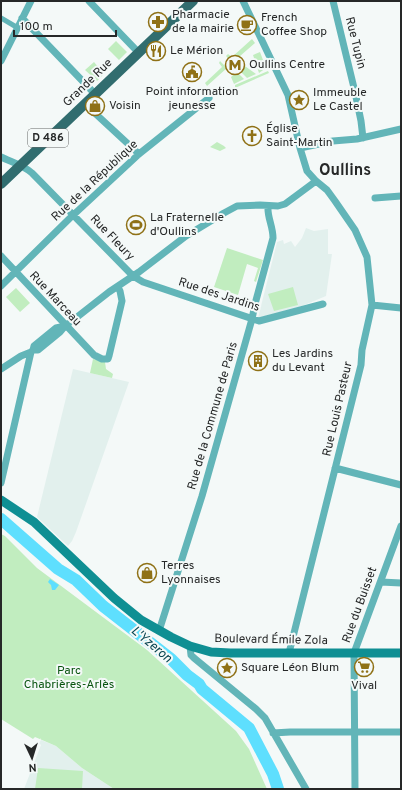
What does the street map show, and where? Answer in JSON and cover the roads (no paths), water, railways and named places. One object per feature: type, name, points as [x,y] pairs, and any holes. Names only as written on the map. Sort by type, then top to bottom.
[{"type":"main road","name":"Grande Rue","points":[[1,184],[193,1]]},
{"type":"main road","name":"Boulevard Émile Zola","points":[[1,500],[34,522],[124,607],[159,631],[190,646],[211,652],[401,653]]},
{"type":"street","points":[[1,61],[31,1]]},
{"type":"street","points":[[89,1],[138,52]]},
{"type":"street","name":"Rue Louis Pasteur","points":[[244,1],[288,95],[300,148],[308,171],[316,181],[327,190],[335,201],[354,230],[367,257],[372,305],[362,350],[361,365],[289,653]]},
{"type":"street","name":"Rue Tupin","points":[[332,1],[356,92],[363,138]]},
{"type":"street","points":[[1,18],[18,28]]},
{"type":"street","points":[[22,18],[95,94]]},
{"type":"street","name":"Rue de la République","points":[[1,286],[73,215],[139,154],[210,98]]},
{"type":"street","points":[[85,104],[139,154]]},
{"type":"street","points":[[300,148],[333,141],[363,138],[401,129]]},
{"type":"street","name":"Rue Fleury","points":[[1,157],[26,168],[32,173],[133,276]]},
{"type":"street","points":[[1,369],[21,356],[38,350],[65,326],[186,236],[224,213],[237,206],[278,206],[286,204],[316,181]]},
{"type":"street","points":[[375,198],[401,196]]},
{"type":"street","name":"Rue de la Commune de Paris","points":[[159,631],[202,496],[252,319],[273,238],[273,229],[267,214],[268,206]]},
{"type":"street","name":"Rue Marceau","points":[[1,256],[65,326],[94,355],[102,359],[108,359],[122,301],[118,287]]},
{"type":"street","name":"Rue des Jardins","points":[[133,276],[143,282],[259,321],[323,304]]},
{"type":"street","points":[[372,305],[401,308]]},
{"type":"street","points":[[1,483],[32,351]]},
{"type":"street","points":[[336,468],[401,485]]},
{"type":"street","name":"Rue du Buisset","points":[[355,789],[354,653],[401,526]]},
{"type":"street","points":[[381,582],[401,583]]},
{"type":"street","points":[[190,646],[191,654],[194,658],[265,718],[306,789]]},
{"type":"street","points":[[273,733],[401,732]]},
{"type":"water","points":[[50,579],[59,585],[55,590],[52,590],[51,585],[48,582]]},
{"type":"waterway","name":"L'Yzeron","points":[[1,519],[58,569],[76,580],[103,606],[171,659],[187,675],[199,684],[202,689],[249,728],[273,774],[278,789]]},
{"type":"place","name":"Pharmacie de la mairie","points":[[158,22]]},
{"type":"place","name":"French Coffee Shop","points":[[247,25]]},
{"type":"place","name":"Le Mérion","points":[[156,51]]},
{"type":"place","name":"Oullins Centre","points":[[235,65]]},
{"type":"place","name":"Point information jeunesse","points":[[192,72]]},
{"type":"place","name":"Immeuble Le Castel","points":[[299,100]]},
{"type":"place","name":"Voisin","points":[[95,106]]},
{"type":"place","name":"Église Saint-Martin","points":[[252,136]]},
{"type":"place","name":"La Fraternelle d'Oullins","points":[[136,225]]},
{"type":"place","name":"Les Jardins du Levant","points":[[258,361]]},
{"type":"place","name":"Terres Lyonnaises","points":[[147,573]]},
{"type":"place","name":"Vival","points":[[364,667]]},
{"type":"place","name":"Square Léon Blum","points":[[227,668]]},
{"type":"district","name":"Oullins","points":[[345,171]]},
{"type":"park label","name":"Parc Chabrières-Arlès","points":[[69,678]]}]
